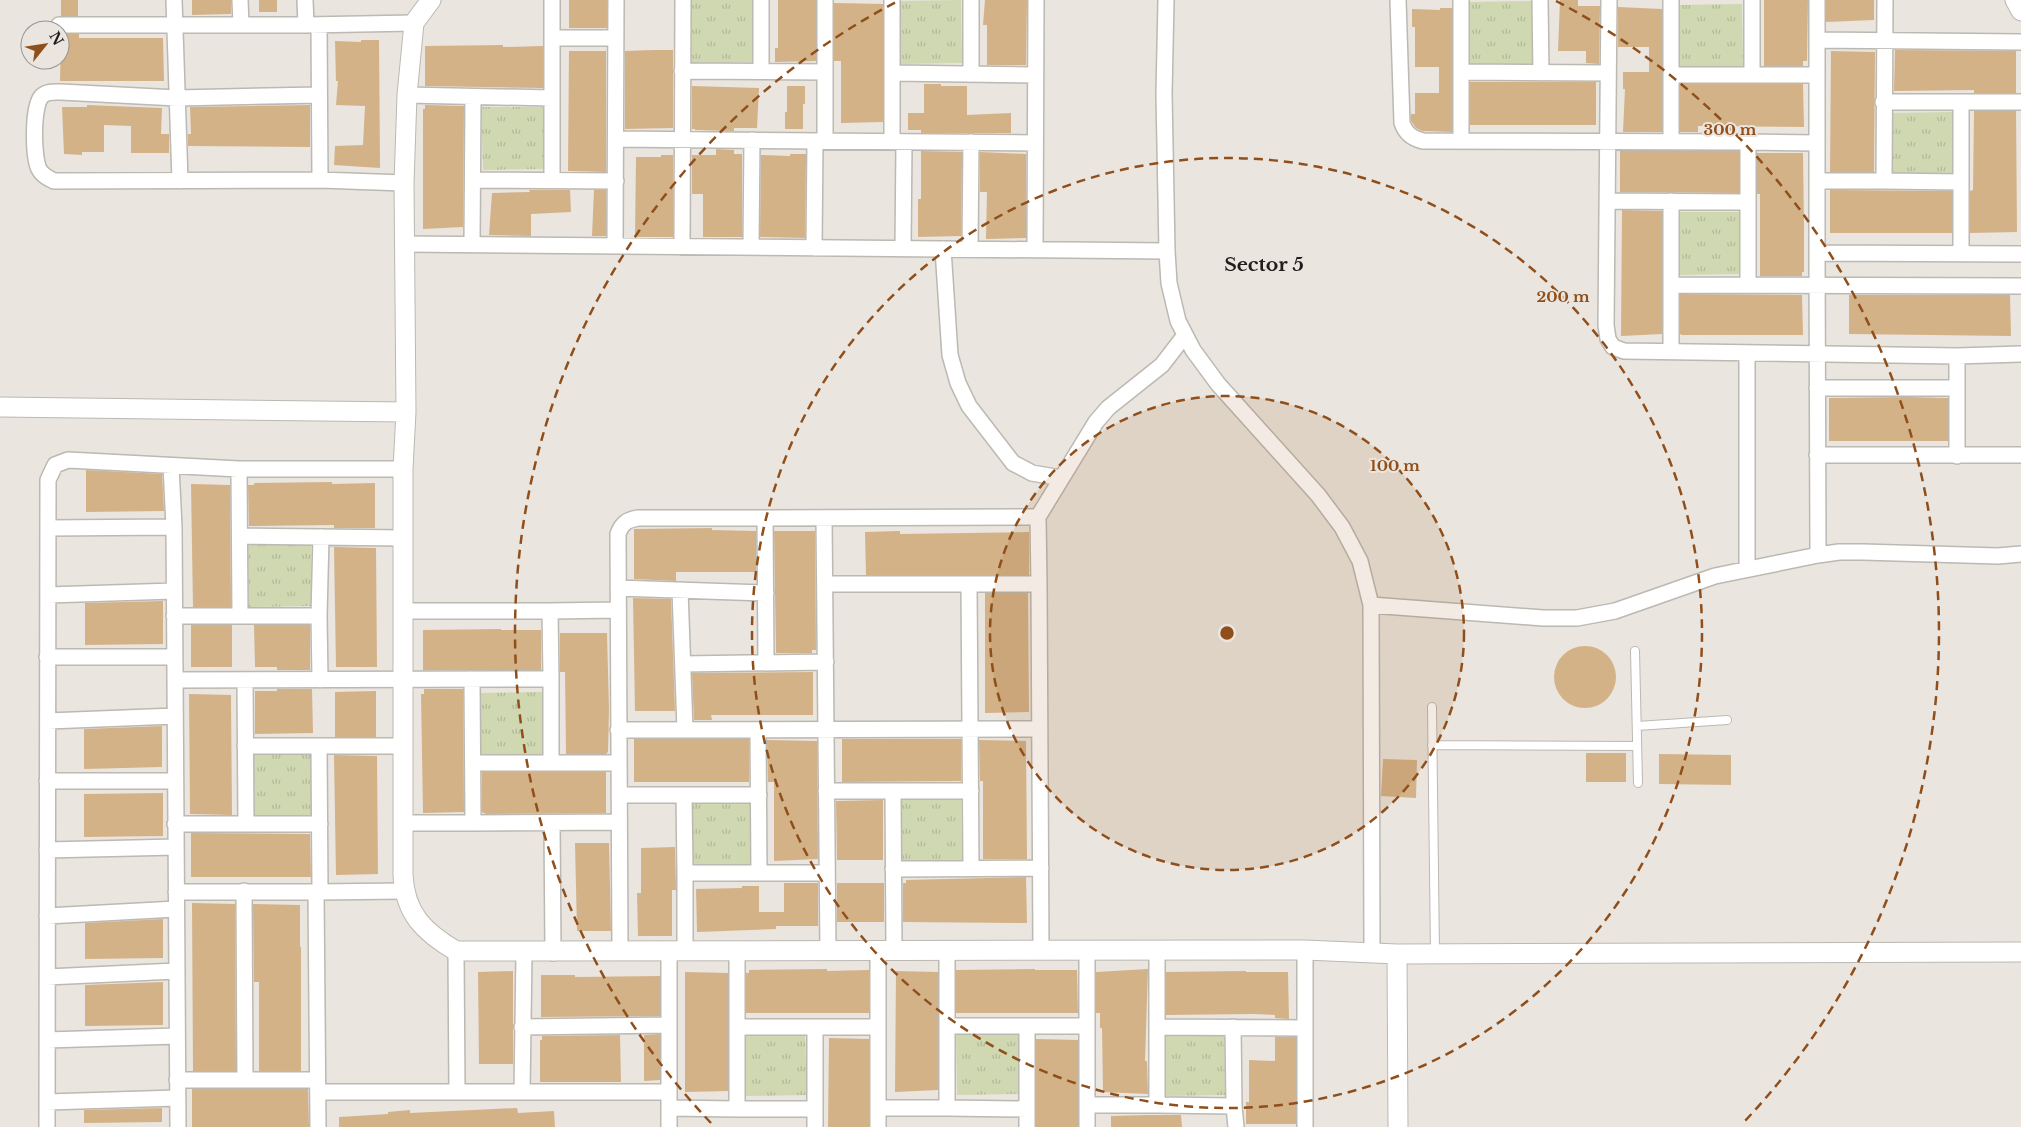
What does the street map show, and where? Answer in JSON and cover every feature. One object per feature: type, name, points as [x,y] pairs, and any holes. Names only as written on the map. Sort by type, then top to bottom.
[{"type":"street","points":[[174,0],[180,181]]},
{"type":"street","points":[[240,0],[241,25]]},
{"type":"street","points":[[306,0],[312,25],[320,95],[320,180]]},
{"type":"street","points":[[431,0],[414,23],[407,95],[404,183],[406,412],[403,469],[403,823],[404,891],[412,912],[424,928],[439,941],[456,951],[553,953],[1305,950],[1397,954],[2021,952]]},
{"type":"street","points":[[552,0],[552,181]]},
{"type":"street","points":[[615,246],[616,0]]},
{"type":"street","points":[[682,247],[683,0]]},
{"type":"street","points":[[761,72],[762,0]]},
{"type":"street","points":[[814,248],[825,72],[825,0]]},
{"type":"street","points":[[892,0],[892,73],[898,142],[903,249]]},
{"type":"street","points":[[971,0],[971,74]]},
{"type":"street","points":[[1035,250],[1036,0]]},
{"type":"street","points":[[1166,0],[1164,94],[1169,282],[1178,321],[1193,350],[1218,384],[1318,495],[1342,527],[1360,561],[1371,605],[1372,952]]},
{"type":"street","points":[[1398,0],[1402,123],[1405,132],[1414,139],[1423,141],[1817,143]]},
{"type":"street","points":[[1461,0],[1461,141]]},
{"type":"street","points":[[1540,0],[1540,73]]},
{"type":"street","points":[[1609,0],[1606,325],[1608,339],[1613,348],[1624,351],[1671,352],[1957,356],[2021,354]]},
{"type":"street","points":[[1671,0],[1671,142]]},
{"type":"street","points":[[1752,0],[1752,75]]},
{"type":"street","points":[[1817,0],[1818,555]]},
{"type":"street","points":[[1884,181],[1883,40],[1885,0]]},
{"type":"street","points":[[2015,0],[2021,11]]},
{"type":"street","points":[[70,25],[414,23]]},
{"type":"street","points":[[552,38],[616,38]]},
{"type":"street","points":[[1817,40],[2021,42]]},
{"type":"street","points":[[682,71],[825,72]]},
{"type":"street","points":[[1461,72],[1608,73]]},
{"type":"street","points":[[892,73],[1035,75]]},
{"type":"street","points":[[1671,74],[1817,75]]},
{"type":"street","points":[[320,95],[177,98],[61,92],[47,93],[42,96],[37,104],[35,117],[36,162],[40,172],[54,181],[320,180],[404,183]]},
{"type":"street","points":[[407,95],[552,98]]},
{"type":"street","points":[[472,245],[473,97]]},
{"type":"street","points":[[1883,102],[2021,102]]},
{"type":"street","points":[[1961,102],[1961,254]]},
{"type":"street","points":[[616,139],[1035,143]]},
{"type":"street","points":[[751,247],[752,140]]},
{"type":"street","points":[[970,249],[971,142]]},
{"type":"street","points":[[1748,142],[1748,285]]},
{"type":"street","points":[[473,180],[616,181]]},
{"type":"street","points":[[1817,181],[1961,182]]},
{"type":"street","points":[[1607,201],[1748,202]]},
{"type":"street","points":[[1671,201],[1671,352]]},
{"type":"street","points":[[404,244],[1168,251]]},
{"type":"street","points":[[944,249],[950,354],[958,383],[969,406],[1013,463],[1032,473],[1062,478]]},
{"type":"street","points":[[1817,253],[2021,254]]},
{"type":"street","points":[[1671,285],[2021,286]]},
{"type":"street","points":[[1041,951],[1038,517],[1096,422],[1108,408],[1162,365],[1185,335]]},
{"type":"street","points":[[1747,353],[1747,569]]},
{"type":"street","points":[[1957,356],[1957,456]]},
{"type":"street","points":[[1817,388],[1957,388]]},
{"type":"street","points":[[0,407],[406,412]]},
{"type":"street","points":[[1817,455],[2021,455]]},
{"type":"street","points":[[47,1127],[48,480],[55,465],[68,460],[239,469],[403,469]]},
{"type":"street","points":[[171,466],[174,527],[178,1127]]},
{"type":"street","points":[[239,469],[240,616]]},
{"type":"street","points":[[620,952],[618,534],[622,524],[630,519],[1038,517]]},
{"type":"street","points":[[765,518],[766,663]]},
{"type":"street","points":[[824,518],[828,952]]},
{"type":"street","points":[[48,528],[174,527]]},
{"type":"street","points":[[240,536],[404,538]]},
{"type":"street","points":[[320,680],[321,537]]},
{"type":"street","points":[[1371,605],[1543,618],[1577,618],[1615,611],[1715,576],[1818,555],[1855,552],[1998,556],[2021,554]]},
{"type":"street","points":[[825,584],[1039,584]]},
{"type":"street","points":[[969,584],[971,868]]},
{"type":"street","points":[[618,588],[766,593]]},
{"type":"street","points":[[680,590],[685,730]]},
{"type":"street","points":[[48,595],[174,591]]},
{"type":"street","points":[[550,610],[551,763]]},
{"type":"street","points":[[404,611],[618,610]]},
{"type":"street","points":[[174,616],[319,616]]},
{"type":"street","points":[[48,658],[174,657]]},
{"type":"street","points":[[683,664],[826,662]]},
{"type":"street","points":[[472,679],[473,823]]},
{"type":"street","points":[[174,680],[551,680]]},
{"type":"street","points":[[245,680],[246,824]]},
{"type":"street","points":[[48,721],[175,716]]},
{"type":"street","points":[[618,730],[1040,729]]},
{"type":"street","points":[[758,730],[759,873]]},
{"type":"street","points":[[245,746],[403,746]]},
{"type":"street","points":[[318,1127],[319,746]]},
{"type":"street","points":[[473,763],[619,763]]},
{"type":"street","points":[[47,780],[175,781]]},
{"type":"street","points":[[826,791],[971,791]]},
{"type":"street","points":[[878,1127],[878,1027],[894,869],[893,791]]},
{"type":"street","points":[[619,795],[759,795]]},
{"type":"street","points":[[670,1127],[669,1025],[685,873],[684,795]]},
{"type":"street","points":[[403,823],[619,822]]},
{"type":"street","points":[[552,823],[553,953]]},
{"type":"street","points":[[175,824],[320,824]]},
{"type":"street","points":[[47,850],[176,847]]},
{"type":"street","points":[[894,869],[1041,868]]},
{"type":"street","points":[[685,873],[827,873]]},
{"type":"street","points":[[176,892],[404,891]]},
{"type":"street","points":[[244,892],[245,1080]]},
{"type":"street","points":[[47,916],[176,909]]},
{"type":"street","points":[[1305,950],[1306,1127]]},
{"type":"street","points":[[456,951],[456,1092]]},
{"type":"street","points":[[947,951],[947,1108]]},
{"type":"street","points":[[1087,951],[1087,1127]]},
{"type":"street","points":[[1157,951],[1157,1106]]},
{"type":"street","points":[[522,1092],[524,952]]},
{"type":"street","points":[[737,952],[737,1109]]},
{"type":"street","points":[[1397,954],[1398,1127]]},
{"type":"street","points":[[47,977],[176,971]]},
{"type":"street","points":[[522,1027],[669,1025]]},
{"type":"street","points":[[947,1026],[1087,1026]]},
{"type":"street","points":[[1027,1026],[1027,1127]]},
{"type":"street","points":[[737,1027],[878,1027]]},
{"type":"street","points":[[815,1027],[815,1127]]},
{"type":"street","points":[[1157,1027],[1305,1028]]},
{"type":"street","points":[[1233,1027],[1236,1127]]},
{"type":"street","points":[[47,1040],[177,1036]]},
{"type":"street","points":[[177,1080],[245,1080],[318,1086],[456,1092],[670,1092]]},
{"type":"street","points":[[47,1102],[178,1098]]},
{"type":"street","points":[[1087,1105],[1234,1106]]},
{"type":"street","points":[[670,1108],[815,1109]]},
{"type":"street","points":[[878,1108],[1027,1108]]},
{"type":"lane","points":[[1635,651],[1638,783]]},
{"type":"lane","points":[[1432,707],[1435,954]]},
{"type":"lane","points":[[1637,726],[1727,720]]},
{"type":"lane","points":[[1432,745],[1637,746]]},
{"type":"green space","points":[[691,0],[754,0],[755,62],[692,63]]},
{"type":"green space","points":[[961,0],[962,63],[899,64],[898,1]]},
{"type":"green space","points":[[1532,1],[1533,64],[1470,65],[1469,2]]},
{"type":"green space","points":[[1742,4],[1743,67],[1680,67],[1679,5]]},
{"type":"green space","points":[[481,107],[544,107],[545,169],[483,170]]},
{"type":"green space","points":[[1952,112],[1953,175],[1890,176],[1889,113]]},
{"type":"green space","points":[[1678,212],[1740,212],[1742,274],[1679,275]]},
{"type":"green space","points":[[311,543],[312,606],[249,607],[248,544]]},
{"type":"green space","points":[[542,692],[543,755],[480,756],[479,693]]},
{"type":"green space","points":[[313,753],[314,815],[252,816],[250,754]]},
{"type":"green space","points":[[961,797],[962,860],[899,861],[898,798]]},
{"type":"green space","points":[[752,803],[753,866],[690,867],[689,804]]},
{"type":"green space","points":[[1019,1031],[1020,1094],[957,1095],[956,1032]]},
{"type":"green space","points":[[805,1032],[807,1095],[744,1096],[743,1033]]},
{"type":"green space","points":[[1224,1033],[1225,1095],[1162,1096],[1161,1034]]},
{"type":"building","points":[[61,0],[78,0],[78,16],[61,16]]},
{"type":"building","points":[[192,0],[231,0],[231,14],[192,15]]},
{"type":"building","points":[[259,0],[277,0],[277,12],[259,12]]},
{"type":"building","points":[[569,0],[607,0],[607,28],[569,28]]},
{"type":"building","points":[[778,0],[816,0],[816,61],[775,62],[775,48],[778,48]]},
{"type":"building","points":[[985,0],[1027,0],[1026,65],[987,65],[987,25],[983,25]]},
{"type":"building","points":[[1560,0],[1578,0],[1578,6],[1600,6],[1599,64],[1586,63],[1586,51],[1558,51]]},
{"type":"building","points":[[1764,0],[1808,0],[1807,61],[1803,61],[1803,66],[1764,66]]},
{"type":"building","points":[[1826,0],[1874,0],[1874,20],[1826,22]]},
{"type":"building","points":[[834,3],[883,4],[883,122],[841,123],[841,61],[834,61]]},
{"type":"building","points":[[1618,7],[1662,9],[1662,132],[1623,132],[1625,89],[1623,89],[1623,72],[1649,72],[1649,47],[1618,47]]},
{"type":"building","points":[[1440,8],[1452,8],[1452,132],[1422,131],[1416,128],[1411,121],[1411,114],[1415,114],[1415,93],[1439,93],[1439,67],[1415,67],[1415,27],[1412,27],[1412,9],[1440,10]]},
{"type":"building","points":[[70,34],[79,34],[79,38],[163,38],[164,81],[60,81],[60,70],[70,70]]},
{"type":"building","points":[[361,40],[379,40],[380,168],[334,165],[335,146],[363,145],[365,106],[336,105],[338,81],[336,81],[335,41],[361,42]]},
{"type":"building","points":[[503,45],[503,47],[543,46],[543,88],[425,86],[425,46]]},
{"type":"building","points":[[673,50],[673,128],[625,129],[625,51]]},
{"type":"building","points":[[1895,50],[2016,51],[2016,93],[1974,93],[1974,90],[1894,91]]},
{"type":"building","points":[[569,51],[606,51],[606,172],[568,171]]},
{"type":"building","points":[[1831,51],[1875,52],[1874,172],[1830,172]]},
{"type":"building","points":[[1470,82],[1596,82],[1596,125],[1470,125]]},
{"type":"building","points":[[924,84],[967,86],[967,115],[1011,113],[1011,133],[921,133],[921,130],[908,130],[908,113],[924,113]]},
{"type":"building","points":[[1680,84],[1803,84],[1804,127],[1698,126],[1698,132],[1680,132]]},
{"type":"building","points":[[692,86],[759,88],[757,128],[734,128],[734,131],[692,129]]},
{"type":"building","points":[[787,86],[805,86],[803,129],[785,129]]},
{"type":"building","points":[[87,105],[162,108],[161,134],[169,134],[169,153],[131,153],[131,126],[104,125],[104,152],[82,152],[82,155],[64,154],[62,107],[87,107]]},
{"type":"building","points":[[310,105],[310,147],[188,146],[188,134],[191,134],[190,107]]},
{"type":"building","points":[[425,105],[464,106],[463,227],[423,229],[423,109],[425,109]]},
{"type":"building","points":[[1974,111],[2016,111],[2017,232],[1970,233],[1970,191],[1973,190]]},
{"type":"building","points":[[716,149],[734,150],[734,154],[742,154],[742,237],[703,237],[703,194],[692,194],[692,155],[716,155]]},
{"type":"building","points":[[921,151],[962,152],[961,236],[918,237],[918,199],[921,199]]},
{"type":"building","points":[[1620,151],[1739,151],[1739,193],[1620,192]]},
{"type":"building","points":[[980,152],[1026,154],[1026,238],[986,239],[987,192],[980,192]]},
{"type":"building","points":[[1757,153],[1803,153],[1804,272],[1802,272],[1802,276],[1760,276],[1760,194],[1757,194]]},
{"type":"building","points":[[790,154],[806,154],[805,238],[760,237],[761,155],[790,156]]},
{"type":"building","points":[[661,155],[673,155],[673,237],[635,237],[636,157],[661,157]]},
{"type":"building","points":[[529,190],[570,190],[571,212],[531,214],[531,236],[489,235],[492,193],[530,192]]},
{"type":"building","points":[[594,190],[606,190],[606,236],[592,236]]},
{"type":"building","points":[[1830,190],[1952,191],[1952,233],[1830,233]]},
{"type":"building","points":[[1622,210],[1662,211],[1662,334],[1621,336]]},
{"type":"building","points":[[1680,294],[1802,295],[1803,335],[1682,335],[1680,334]]},
{"type":"building","points":[[1849,295],[2010,295],[2011,336],[1849,334]]},
{"type":"building","points":[[1829,398],[1948,398],[1948,441],[1829,441]]},
{"type":"building","points":[[86,470],[162,474],[164,511],[86,512]]},
{"type":"building","points":[[332,482],[332,484],[375,483],[375,528],[334,528],[334,525],[249,526],[248,485],[254,485],[254,483]]},
{"type":"building","points":[[191,484],[230,485],[231,607],[193,607]]},
{"type":"building","points":[[712,528],[712,530],[756,531],[756,572],[676,572],[676,581],[634,579],[634,529]]},
{"type":"building","points":[[774,531],[815,531],[816,650],[812,650],[812,653],[776,653]]},
{"type":"building","points":[[900,531],[900,534],[1029,532],[1029,575],[866,575],[865,532]]},
{"type":"building","points":[[334,547],[376,548],[377,667],[336,667]]},
{"type":"building","points":[[985,593],[1028,593],[1029,712],[985,713]]},
{"type":"building","points":[[633,598],[671,599],[675,711],[635,711]]},
{"type":"building","points":[[163,601],[163,644],[85,645],[85,603]]},
{"type":"building","points":[[191,625],[232,625],[232,667],[191,667]]},
{"type":"building","points":[[254,625],[310,625],[310,670],[277,670],[277,667],[255,667]]},
{"type":"building","points":[[423,630],[541,630],[541,670],[423,670]]},
{"type":"building","points":[[560,633],[607,633],[609,710],[608,752],[606,754],[566,754],[565,672],[560,672]]},
{"type":"building","points":[[1585,646],[1597,649],[1607,655],[1613,665],[1616,677],[1613,689],[1607,699],[1597,705],[1585,708],[1573,705],[1563,699],[1557,689],[1554,677],[1557,665],[1563,655],[1573,649]]},
{"type":"building","points":[[813,672],[813,715],[711,715],[712,720],[694,720],[692,673]]},
{"type":"building","points":[[277,689],[312,689],[313,733],[255,734],[255,691],[277,691]]},
{"type":"building","points":[[424,689],[463,689],[464,812],[423,813],[421,694],[424,694]]},
{"type":"building","points":[[376,691],[376,737],[335,737],[335,692]]},
{"type":"building","points":[[189,694],[231,695],[232,815],[190,814]]},
{"type":"building","points":[[162,726],[162,767],[84,769],[84,729]]},
{"type":"building","points":[[634,739],[749,739],[749,782],[634,782]]},
{"type":"building","points":[[842,739],[961,739],[961,781],[842,782]]},
{"type":"building","points":[[767,740],[817,741],[818,859],[774,861],[774,782],[768,782]]},
{"type":"building","points":[[979,740],[1026,741],[1027,859],[983,859],[983,781],[980,781]]},
{"type":"building","points":[[1586,753],[1626,753],[1626,782],[1586,782]]},
{"type":"building","points":[[1659,754],[1731,755],[1731,785],[1659,784]]},
{"type":"building","points":[[334,755],[377,756],[378,874],[336,875]]},
{"type":"building","points":[[1383,759],[1417,760],[1416,798],[1381,796]]},
{"type":"building","points":[[482,772],[606,772],[606,813],[486,814],[482,812]]},
{"type":"building","points":[[163,793],[163,836],[84,837],[84,794]]},
{"type":"building","points":[[883,800],[883,860],[837,860],[836,801]]},
{"type":"building","points":[[191,833],[310,834],[311,877],[191,877]]},
{"type":"building","points":[[575,843],[609,843],[611,931],[577,931]]},
{"type":"building","points":[[675,847],[676,890],[672,890],[672,936],[638,936],[637,893],[641,893],[641,848]]},
{"type":"building","points":[[1026,877],[1027,923],[903,922],[903,883],[906,883],[906,880]]},
{"type":"building","points":[[784,883],[818,883],[818,926],[776,926],[776,929],[697,932],[696,889],[759,886],[759,912],[784,912]]},
{"type":"building","points":[[837,883],[884,883],[884,922],[837,922]]},
{"type":"building","points":[[192,903],[235,904],[236,1071],[193,1071]]},
{"type":"building","points":[[253,904],[300,905],[301,1071],[259,1071],[259,982],[254,982]]},
{"type":"building","points":[[163,919],[163,958],[85,959],[85,923]]},
{"type":"building","points":[[827,969],[827,971],[869,970],[869,1013],[746,1013],[746,973],[749,973],[749,970]]},
{"type":"building","points":[[1148,969],[1145,1061],[1147,1061],[1148,1094],[1103,1092],[1102,1028],[1100,1028],[1100,1013],[1096,1013],[1096,972]]},
{"type":"building","points":[[956,970],[1077,970],[1078,1013],[956,1013]]},
{"type":"building","points":[[513,971],[513,1064],[479,1064],[478,972]]},
{"type":"building","points":[[896,971],[938,972],[938,1090],[895,1092]]},
{"type":"building","points":[[685,972],[728,973],[728,1091],[685,1092]]},
{"type":"building","points":[[1166,972],[1288,972],[1289,1019],[1275,1018],[1275,1015],[1254,1014],[1166,1015]]},
{"type":"building","points":[[541,975],[575,975],[575,977],[660,976],[660,1016],[541,1017]]},
{"type":"building","points":[[163,982],[163,1025],[85,1026],[85,985]]},
{"type":"building","points":[[660,1034],[660,1080],[644,1081],[644,1035]]},
{"type":"building","points":[[620,1035],[621,1082],[540,1082],[540,1040],[542,1040],[542,1036]]},
{"type":"building","points":[[1275,1037],[1296,1037],[1296,1124],[1246,1124],[1246,1102],[1249,1102],[1249,1060],[1275,1061]]},
{"type":"building","points":[[829,1038],[869,1039],[869,1127],[828,1127]]},
{"type":"building","points":[[1036,1039],[1078,1040],[1078,1127],[1036,1127]]},
{"type":"building","points":[[192,1089],[308,1089],[309,1127],[192,1127]]},
{"type":"building","points":[[162,1108],[162,1122],[84,1123],[84,1110]]},
{"type":"building","points":[[517,1108],[518,1113],[554,1111],[555,1127],[339,1127],[339,1117],[388,1114],[388,1112],[410,1110],[410,1113]]},
{"type":"building","points":[[1181,1115],[1182,1127],[1111,1127],[1111,1116]]},
{"type":"district","name":"Sector 5","points":[[1264,264]]}]
